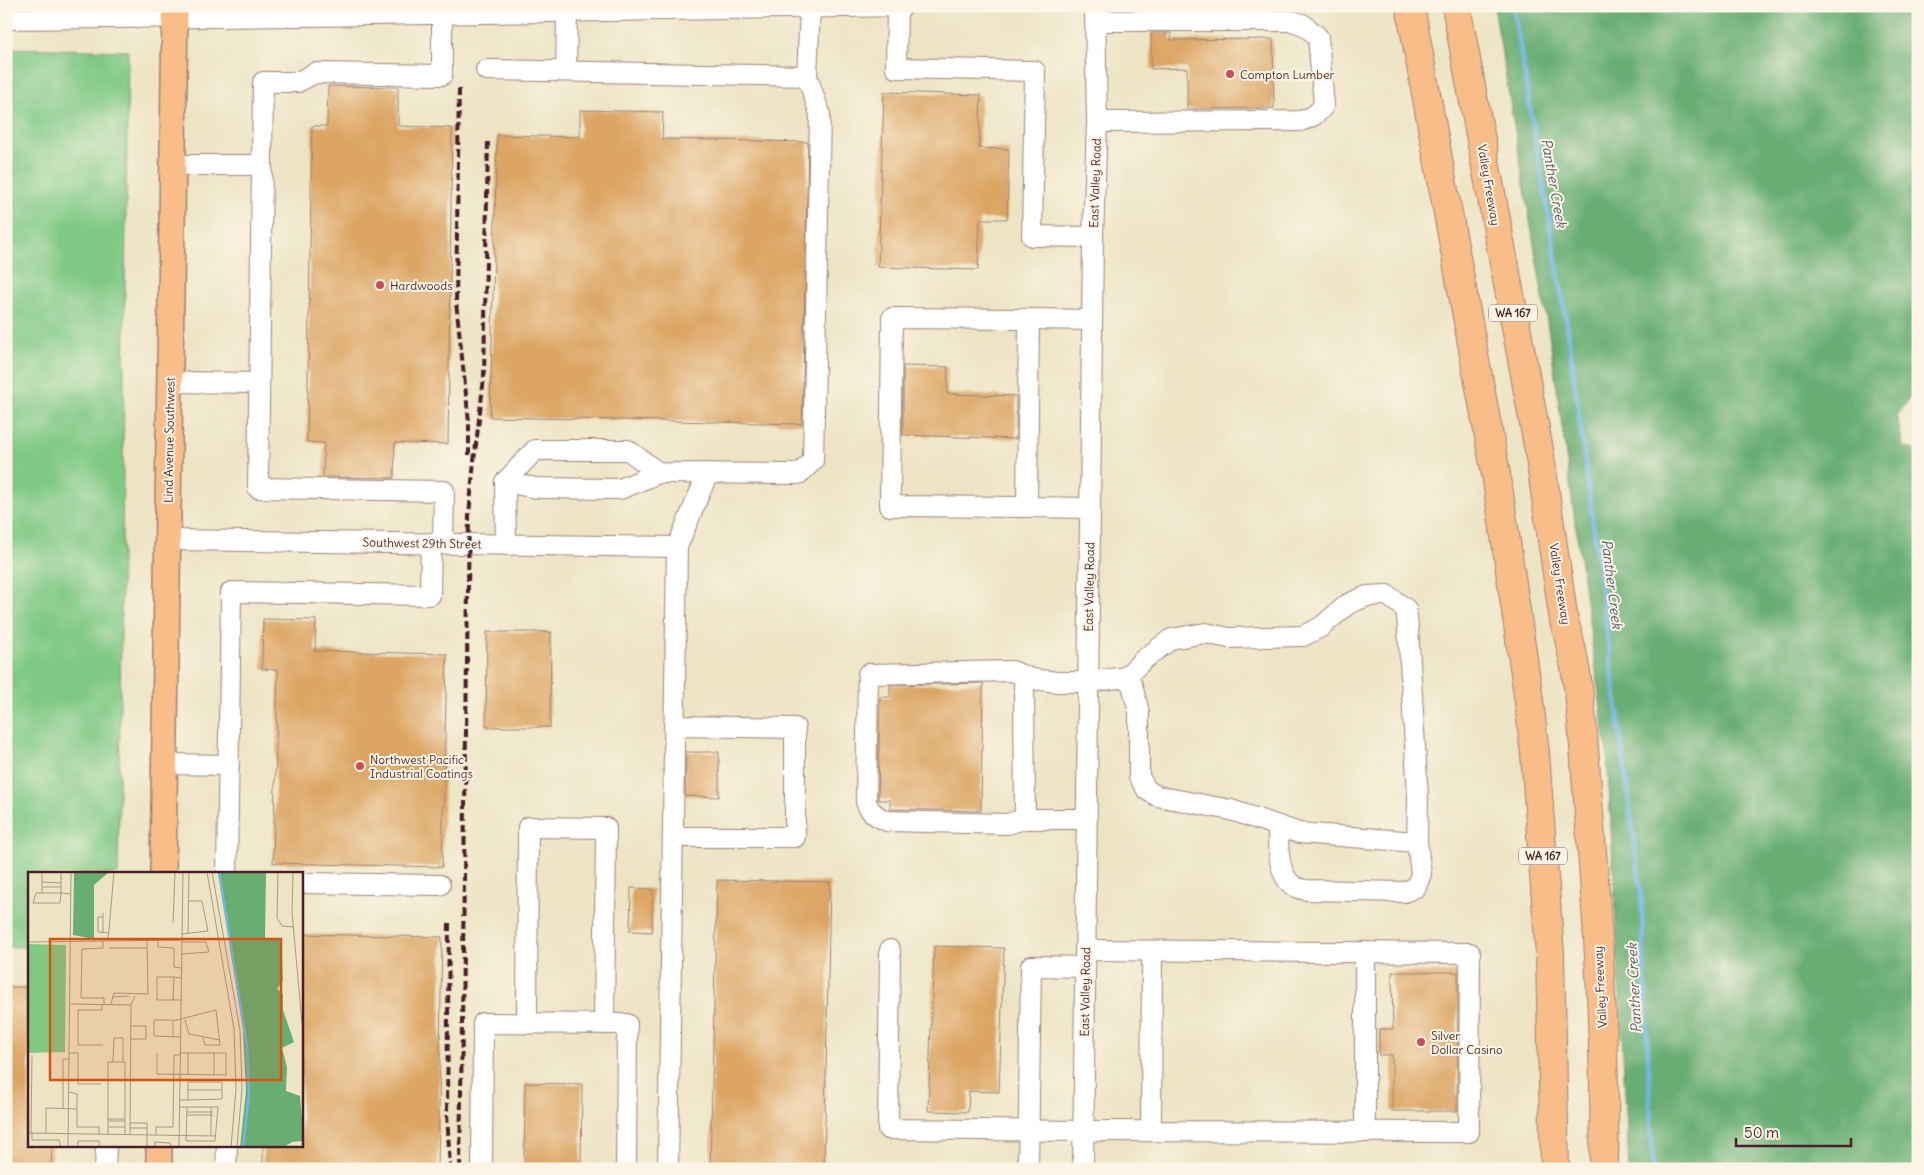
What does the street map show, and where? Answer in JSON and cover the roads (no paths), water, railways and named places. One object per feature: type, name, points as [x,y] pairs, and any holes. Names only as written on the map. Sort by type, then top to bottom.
[{"type":"highway","name":"WA 167","points":[[1410,6],[1497,480],[1530,710],[1550,955],[1555,1169]]},
{"type":"highway","name":"Valley Freeway","points":[[1456,6],[1539,450],[1564,621],[1572,647],[1595,888],[1602,1029],[1604,1169]]},
{"type":"highway","points":[[1564,621],[1560,657],[1582,862],[1589,1012],[1592,1169]]},
{"type":"main road","name":"Lind Avenue Southwest","points":[[163,872],[175,12]]},
{"type":"main road","points":[[159,1148],[159,1169]]},
{"type":"street","points":[[897,6],[896,68],[1035,71],[1032,236],[1093,237]]},
{"type":"street","points":[[6,19],[175,12],[442,14],[483,10],[567,12],[903,6]]},
{"type":"street","points":[[505,482],[536,488],[620,489],[659,473],[798,474],[813,461],[820,114],[807,76],[810,8]]},
{"type":"street","points":[[566,71],[567,12]]},
{"type":"street","points":[[227,872],[231,592],[430,595],[444,490],[258,488],[263,82],[298,82],[315,73],[442,75],[442,14]]},
{"type":"street","points":[[1095,14],[1304,24],[1318,37],[1324,105],[1311,118],[1300,121],[1097,122]]},
{"type":"street","name":"East Valley Road","points":[[1083,1169],[1093,237],[1097,122],[1095,14]]},
{"type":"street","points":[[486,70],[807,76]]},
{"type":"street","points":[[173,165],[262,166]]},
{"type":"street","points":[[1090,508],[890,506],[892,318],[1092,320]]},
{"type":"street","points":[[1027,507],[1029,319]]},
{"type":"street","points":[[170,382],[259,383]]},
{"type":"street","points":[[506,545],[505,482],[534,450],[628,450],[659,473]]},
{"type":"street","points":[[668,1169],[677,547],[708,473]]},
{"type":"street","name":"Southwest 29th Street","points":[[168,540],[677,547]]},
{"type":"street","points":[[1087,819],[1025,819],[1007,824],[887,822],[874,814],[868,808],[866,802],[868,674],[1012,671],[1032,678],[1057,682],[1088,682],[1126,677],[1143,660],[1171,639],[1205,634],[1229,638],[1303,636],[1321,627],[1348,604],[1367,596],[1387,595],[1406,610],[1408,627],[1418,797],[1417,842],[1421,874],[1416,887],[1404,892],[1306,890],[1293,886],[1285,877],[1279,856],[1278,826]]},
{"type":"street","points":[[1126,677],[1132,685],[1139,712],[1139,778],[1147,790],[1157,796],[1231,810],[1299,833],[1417,842]]},
{"type":"street","points":[[1025,819],[1024,686],[1027,680],[1032,678]]},
{"type":"street","points":[[673,837],[795,837],[795,728],[674,726]]},
{"type":"street","points":[[165,764],[229,765]]},
{"type":"street","points":[[526,1023],[528,827],[606,828],[604,1024]]},
{"type":"street","points":[[302,883],[440,885]]},
{"type":"street","points":[[890,950],[888,1129],[1029,1131],[1083,1132],[1469,1132],[1470,953],[1152,951],[1031,966],[1029,1131],[1028,1169]]},
{"type":"street","points":[[1150,1132],[1152,951]]},
{"type":"street","points":[[1365,952],[1365,1132]]},
{"type":"street","points":[[482,1169],[483,1023],[627,1024],[626,1169]]},
{"type":"street","points":[[106,1148],[106,1169]]},
{"type":"street","points":[[226,1169],[227,1148]]},
{"type":"waterway","name":"Panther Creek","points":[[1513,6],[1568,331],[1641,893],[1653,1169]]},
{"type":"railway","points":[[459,89],[456,302],[469,422],[469,455]]},
{"type":"railway","points":[[460,1169],[469,515],[484,378],[488,138]]},
{"type":"railway","points":[[449,923],[447,1112],[450,1169]]},
{"type":"place","name":"Compton Lumber","points":[[1230,74]]},
{"type":"place","name":"Hardwoods","points":[[380,285]]},
{"type":"place","name":"Northwest Pacific Industrial Coatings","points":[[360,766]]},
{"type":"place","name":"Silver Dollar Casino","points":[[1421,1042]]}]
